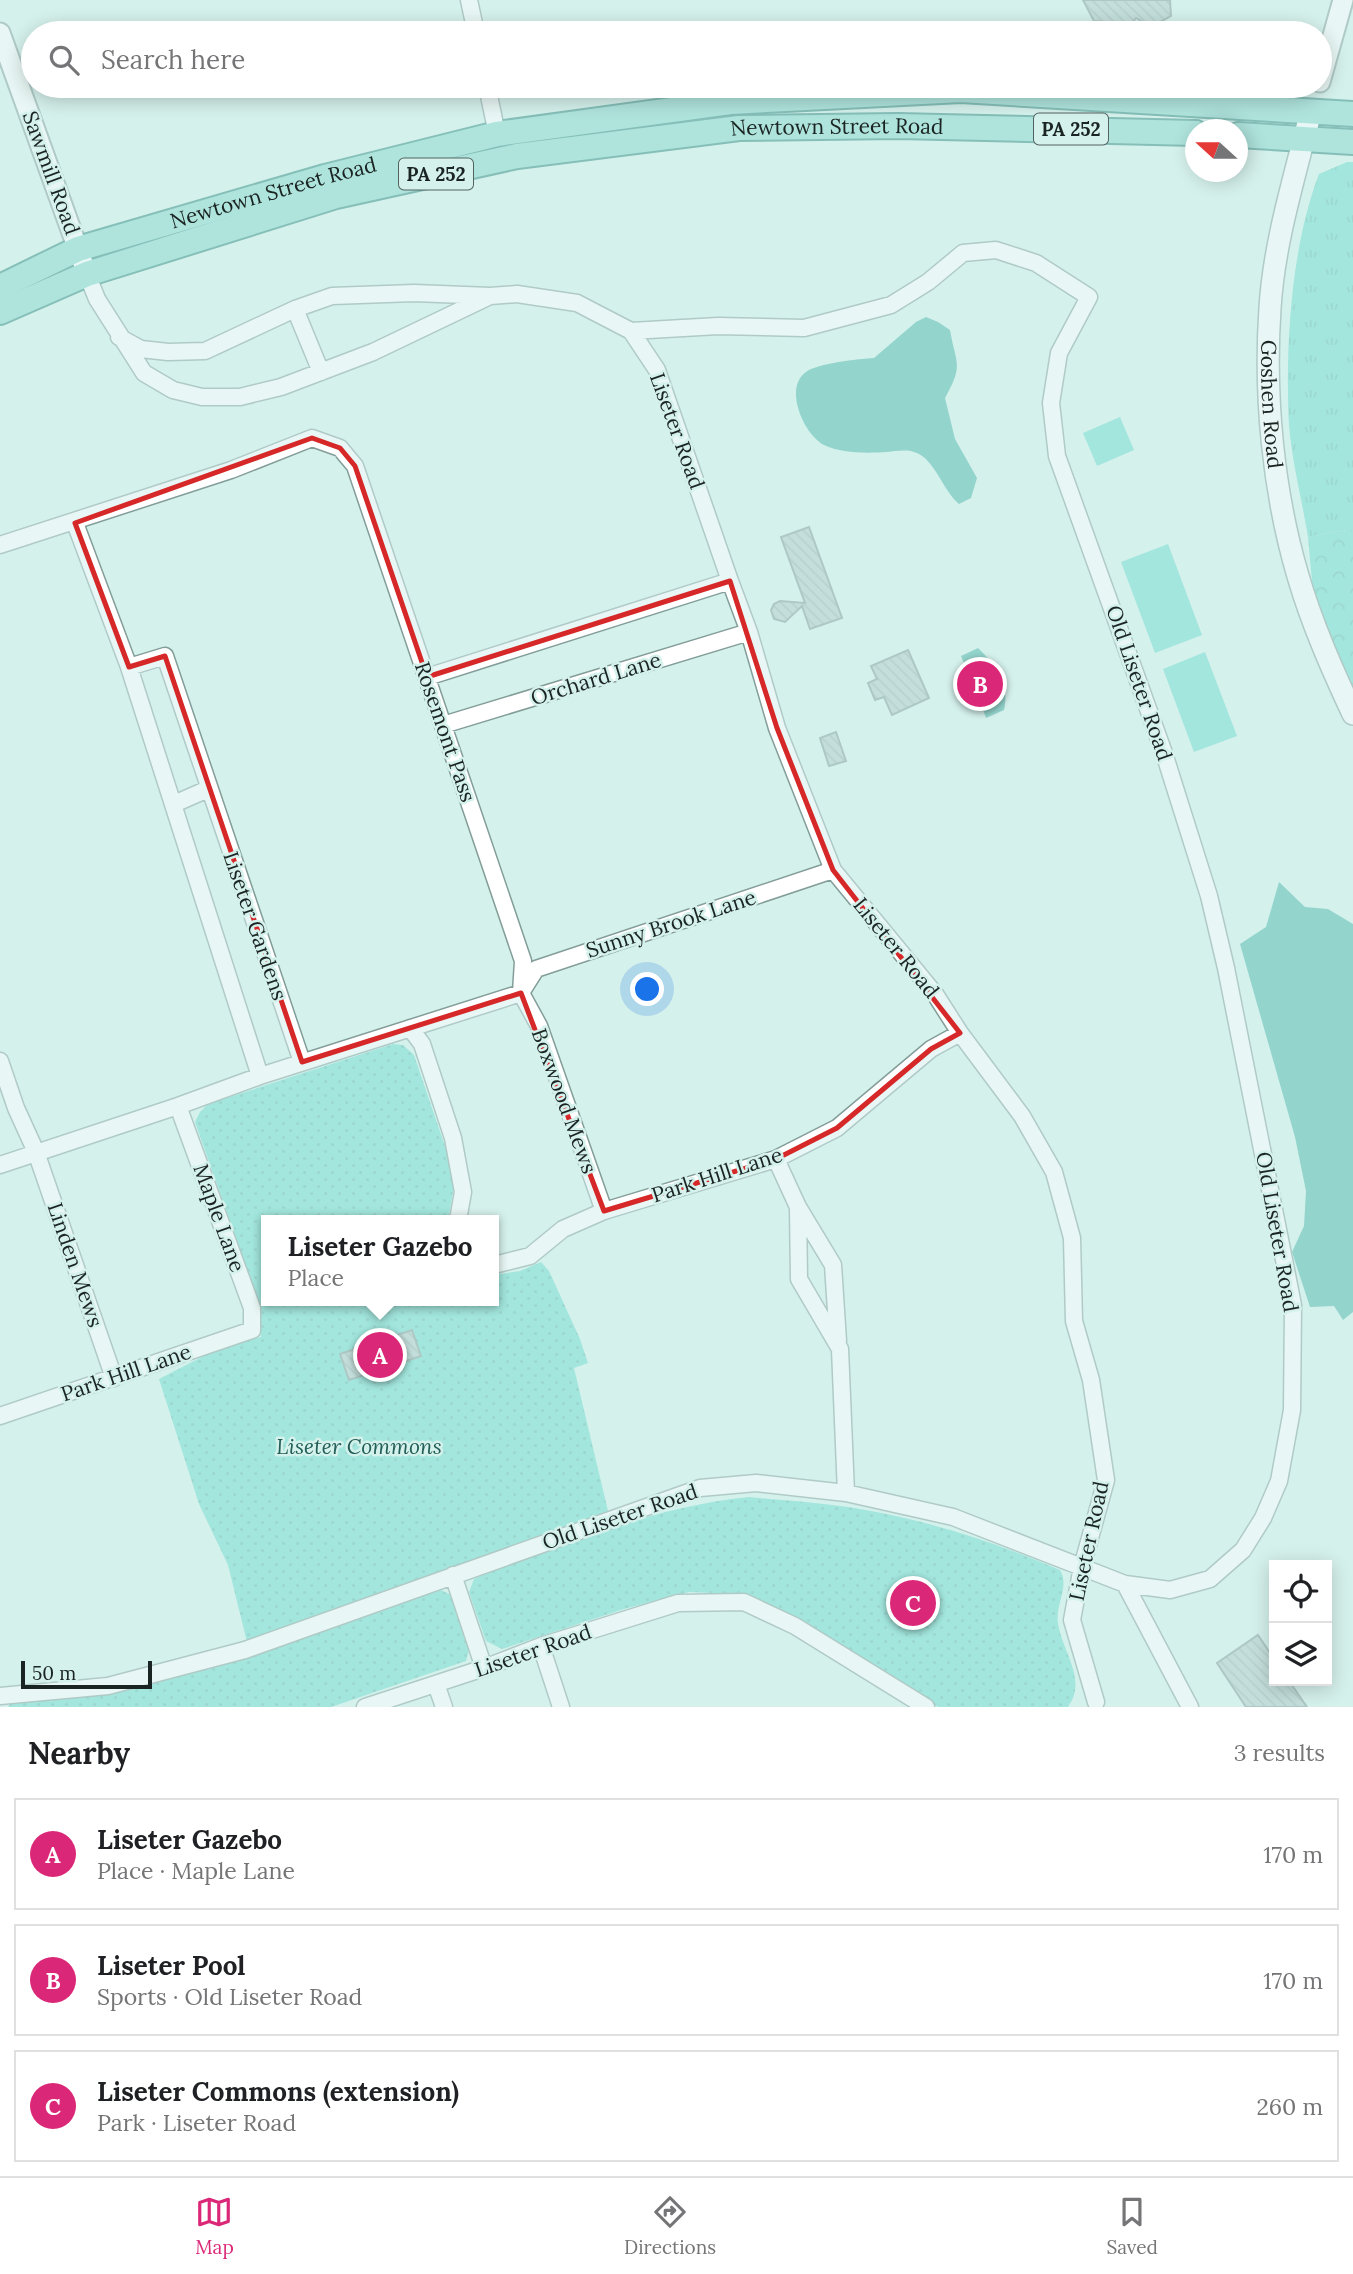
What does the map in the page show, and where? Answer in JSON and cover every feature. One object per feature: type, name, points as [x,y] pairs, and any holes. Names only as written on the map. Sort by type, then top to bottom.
[{"type":"main road","name":"Newtown Street Road","points":[[0,287],[78,249],[325,177],[497,134],[730,102],[799,98]]},
{"type":"main road","points":[[886,98],[891,126]]},
{"type":"main road","name":"Newtown Street Road","points":[[1091,98],[1353,114]]},
{"type":"main road","name":"Goshen Road","points":[[1311,111],[1282,229],[1270,307],[1270,410],[1282,509],[1298,576],[1326,655],[1353,714]]},
{"type":"main road","name":"Newtown Street Road","points":[[0,312],[87,274],[336,196],[517,156],[739,128],[891,126],[1185,133]]},
{"type":"main road","points":[[1248,135],[1353,142]]},
{"type":"street","points":[[469,0],[473,21]]},
{"type":"street","name":"Goshen Road","points":[[1332,38],[1343,0]]},
{"type":"street","name":"Sawmill Road","points":[[0,33],[21,91]]},
{"type":"street","name":"Sawmill Road","points":[[23,98],[87,274]]},
{"type":"street","points":[[490,98],[497,134]]},
{"type":"street","name":"Goshen Road","points":[[1311,111],[1315,98]]},
{"type":"street","name":"Old Liseter Road","points":[[0,1696],[108,1686],[232,1653],[700,1488],[756,1483],[846,1493],[953,1517],[1125,1584],[1170,1590],[1210,1579],[1243,1550],[1263,1518],[1279,1481],[1292,1410],[1293,1305],[1209,896],[1164,753],[1057,456],[1051,403],[1059,353],[1089,297],[1037,263],[996,250],[963,253],[928,282],[891,305],[804,328],[718,326],[631,331]]},
{"type":"street","name":"Liseter Road","points":[[87,274],[97,299],[144,373],[173,390],[202,397],[240,397],[281,387],[373,352],[490,296]]},
{"type":"street","name":"Liseter Road","points":[[119,337],[141,349],[205,352],[295,309],[332,296],[414,293],[490,296],[517,294],[577,303],[631,331],[657,370],[749,632],[777,728],[833,870],[935,994],[960,1033],[1023,1116],[1054,1172],[1072,1238],[1074,1321],[1091,1380],[1106,1480],[1082,1567],[1072,1620],[1096,1705]]},
{"type":"street","points":[[295,309],[321,372]]},
{"type":"street","name":"Rosemont Pass","points":[[0,545],[75,523],[231,470],[312,438],[340,449],[355,466],[523,961],[522,993]]},
{"type":"street","name":"Liseter Gardens","points":[[75,523],[129,667],[260,1076]]},
{"type":"street","points":[[427,677],[730,581]]},
{"type":"street","name":"Orchard Lane","points":[[443,725],[749,632]]},
{"type":"street","name":"Liseter Gardens","points":[[129,667],[165,656],[302,1062]]},
{"type":"street","points":[[174,804],[208,789]]},
{"type":"street","name":"Sunny Brook Lane","points":[[522,993],[536,969],[833,870]]},
{"type":"street","points":[[0,1165],[178,1107],[302,1062],[522,993]]},
{"type":"street","name":"Boxwood Mews","points":[[522,993],[538,1027],[604,1211]]},
{"type":"street","points":[[410,1028],[422,1044],[453,1138],[463,1192],[459,1215]]},
{"type":"street","name":"Park Hill Lane","points":[[499,1264],[530,1256],[563,1228],[604,1211],[776,1158],[837,1128],[931,1049],[960,1033]]},
{"type":"street","name":"Linden Mews","points":[[0,1061],[16,1108],[36,1152],[114,1378]]},
{"type":"street","name":"Maple Lane","points":[[178,1107],[251,1308],[252,1330]]},
{"type":"street","points":[[776,1158],[797,1207],[833,1265],[846,1493]]},
{"type":"street","points":[[797,1207],[799,1279],[839,1347]]},
{"type":"street","name":"Park Hill Lane","points":[[0,1416],[252,1330]]},
{"type":"street","points":[[453,1575],[484,1668]]},
{"type":"street","points":[[1125,1584],[1190,1707]]},
{"type":"street","name":"Liseter Road","points":[[365,1707],[484,1668],[541,1646],[678,1603],[744,1602],[795,1626],[926,1707]]},
{"type":"street","points":[[541,1646],[561,1707]]},
{"type":"street","points":[[436,1684],[444,1707]]},
{"type":"highlighted area","points":[[312,438],[340,448],[355,466],[427,677],[730,581],[777,728],[833,870],[960,1033],[931,1049],[837,1128],[776,1159],[604,1211],[521,993],[302,1062],[165,656],[129,667],[75,523]]},
{"type":"green space","points":[[1353,162],[1353,529],[1308,537],[1289,425],[1288,363],[1292,298],[1302,233],[1319,174]]},
{"type":"green space","points":[[1120,417],[1134,450],[1097,466],[1083,433]]},
{"type":"green space","points":[[1353,529],[1353,686],[1314,603],[1308,537]]},
{"type":"green space","points":[[1168,544],[1202,635],[1155,653],[1121,562]]},
{"type":"green space","points":[[1205,652],[1237,736],[1194,752],[1163,669]]},
{"type":"green space","name":"Liseter Commons","points":[[393,1044],[403,1045],[414,1055],[452,1167],[455,1181],[449,1215],[261,1215],[261,1306],[499,1306],[499,1274],[520,1271],[541,1262],[549,1271],[588,1363],[574,1368],[608,1511],[247,1642],[228,1565],[199,1504],[159,1379],[231,1342],[261,1337],[240,1250],[195,1122],[208,1104]]},
{"type":"green space","points":[[749,1497],[841,1506],[896,1516],[967,1535],[1060,1570],[1063,1589],[1058,1623],[1075,1676],[1073,1697],[1068,1707],[938,1707],[776,1607],[736,1594],[689,1592],[624,1609],[502,1649],[486,1641],[469,1592],[474,1579],[620,1525],[683,1508]]},
{"type":"green space","points":[[437,1588],[453,1596],[470,1646],[466,1661],[331,1707],[8,1707],[12,1700],[88,1693]]},
{"type":"shaded area","points":[[926,317],[950,330],[956,358],[957,371],[945,398],[955,439],[977,478],[971,498],[959,504],[933,467],[921,455],[904,450],[855,452],[824,445],[803,422],[796,399],[799,379],[806,372],[829,364],[874,358],[916,322]]},
{"type":"shaded area","points":[[978,648],[996,668],[1005,692],[1004,710],[986,718],[979,699],[964,705],[955,679],[968,673],[961,656]]},
{"type":"shaded area","points":[[1279,882],[1305,907],[1328,909],[1353,924],[1353,1312],[1343,1320],[1334,1306],[1310,1307],[1292,1252],[1304,1226],[1306,1191],[1295,1137],[1240,944],[1266,927]]},
{"type":"building","points":[[1083,0],[1170,0],[1171,16],[1162,21],[1141,21],[1136,18],[1134,21],[1094,21]]},
{"type":"building","points":[[809,527],[842,618],[810,629],[802,606],[785,622],[774,619],[771,610],[774,604],[780,601],[805,603],[781,537]]},
{"type":"building","points":[[908,650],[929,698],[892,715],[884,697],[875,700],[868,683],[877,679],[871,666]]},
{"type":"building","points":[[836,732],[846,761],[829,766],[820,738]]},
{"type":"building","points":[[412,1330],[421,1356],[349,1380],[340,1354]]},
{"type":"building","points":[[1258,1635],[1269,1652],[1269,1686],[1292,1686],[1307,1707],[1246,1707],[1217,1663]]},
{"type":"place","name":"Liseter Pool","points":[[980,684]]},
{"type":"place","name":"Liseter Gazebo","points":[[380,1355]]},
{"type":"place","name":"Liseter Commons (extension)","points":[[913,1603]]}]
